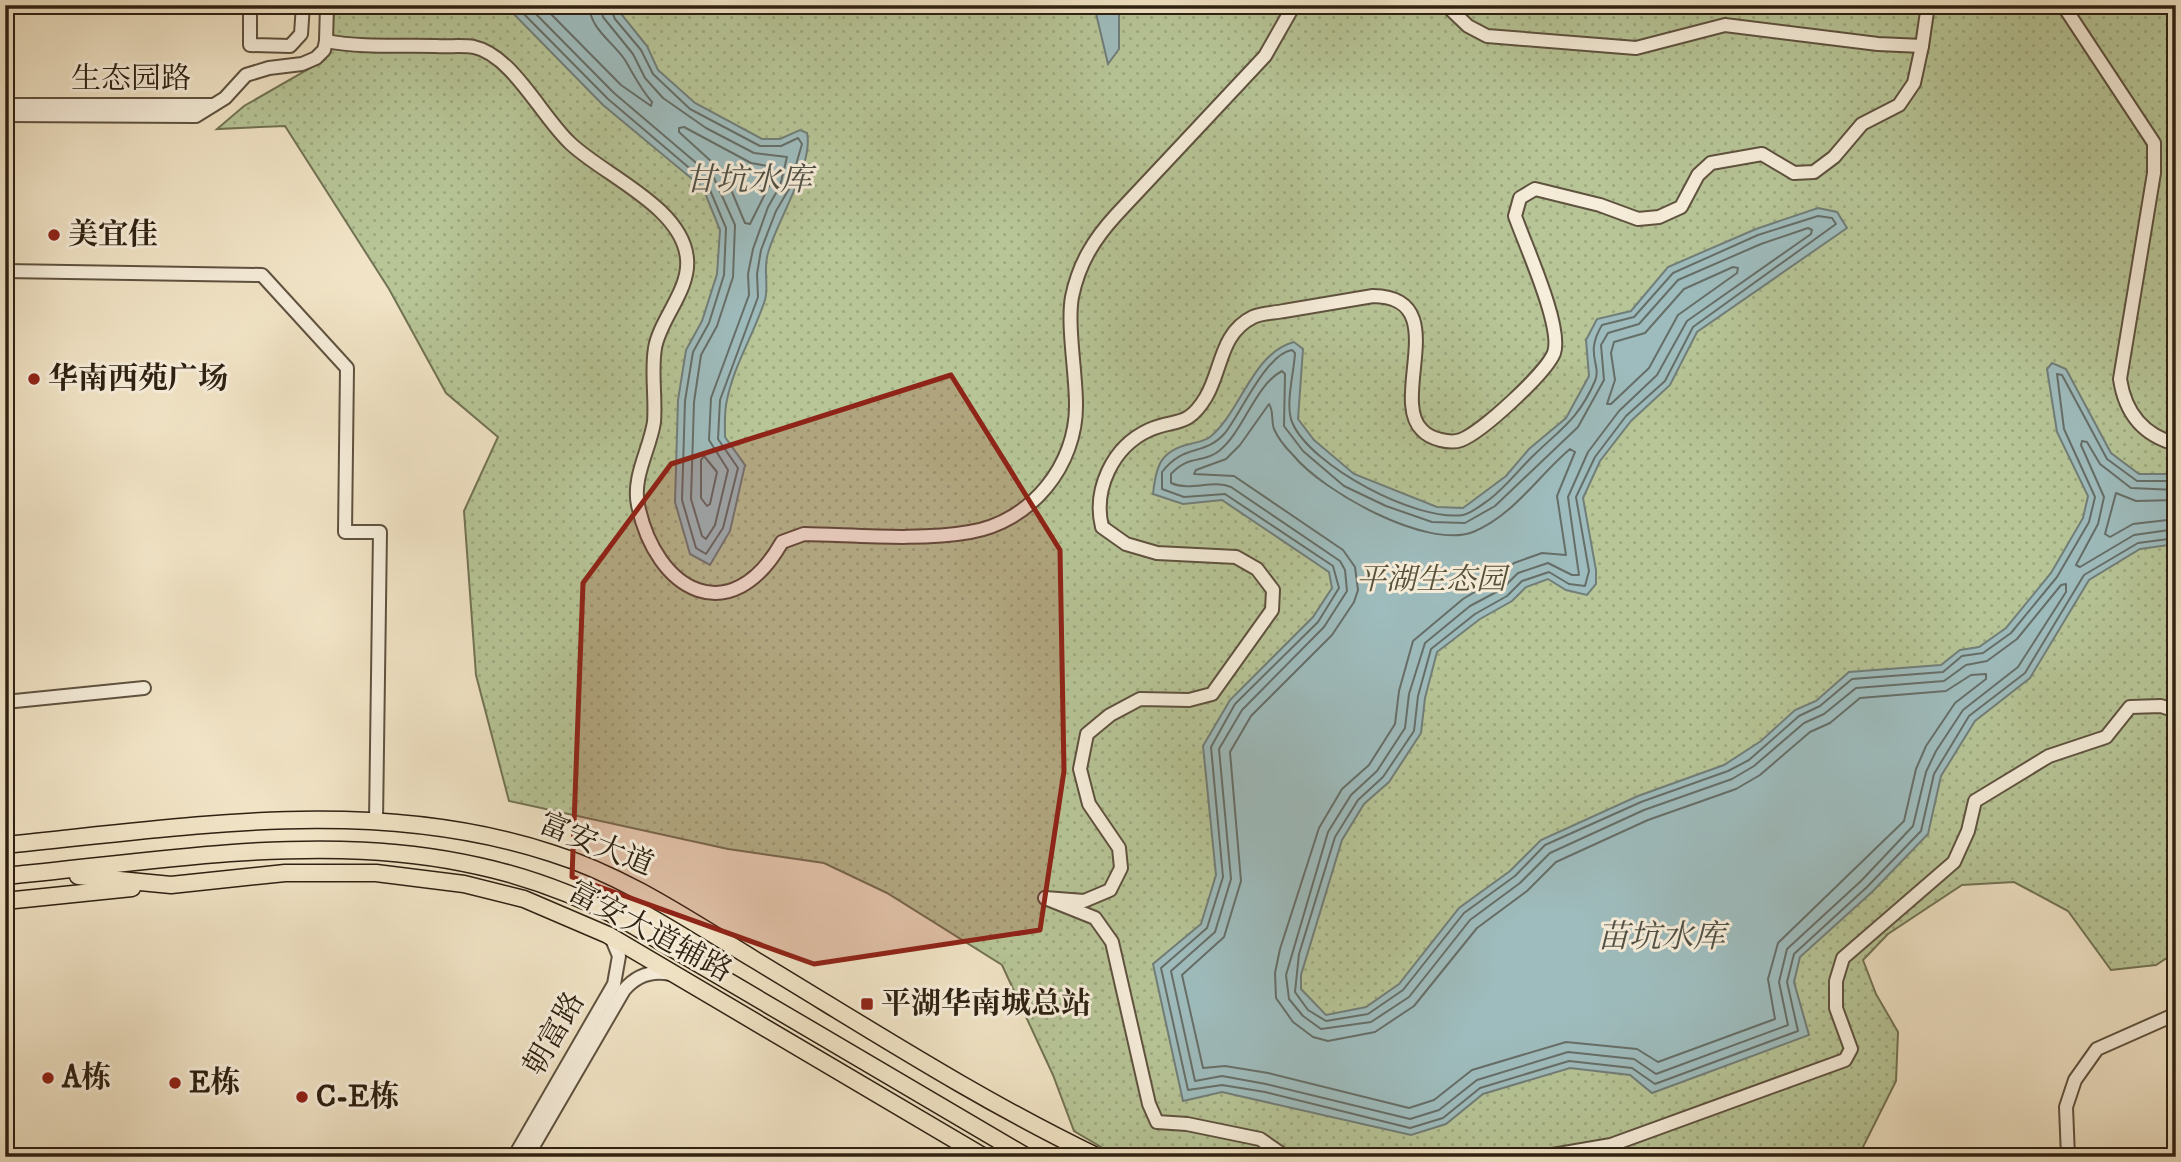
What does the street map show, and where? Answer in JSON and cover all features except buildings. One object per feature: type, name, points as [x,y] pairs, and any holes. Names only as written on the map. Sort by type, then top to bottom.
[{"type":"main road","name":"富安大道","points":[[9,844],[252,822],[376,821],[443,827],[499,838],[572,860],[620,881],[990,1101],[1098,1157]]},
{"type":"main road","name":"富安大道","points":[[5,876],[273,851],[347,849],[417,853],[515,874],[569,892],[681,954],[1027,1157]]},
{"type":"main road","name":"富安大道辅路","points":[[44,873],[171,885],[316,872],[404,874],[464,884],[524,900],[608,935],[984,1157]]},
{"type":"main road","points":[[5,901],[171,885]]},
{"type":"main road","points":[[681,954],[769,1030]]},
{"type":"street","points":[[250,5],[250,45],[278,46],[290,46],[301,34],[303,5]]},
{"type":"street","points":[[213,105],[246,75],[269,68],[302,64],[316,58],[324,50],[326,41],[327,5]]},
{"type":"street","points":[[326,41],[475,47],[504,64],[570,143],[657,208],[677,230],[687,259],[680,289],[655,347],[654,423],[640,474],[638,503],[653,551],[665,570],[691,588],[721,594],[749,584],[771,563],[782,542],[804,534],[970,532],[1010,518],[1029,506],[1061,466],[1075,418],[1072,300],[1080,265],[1111,221],[1265,56],[1294,5]]},
{"type":"street","points":[[1446,5],[1460,12],[1487,36],[1636,48],[1725,25],[1878,44],[1922,46]]},
{"type":"street","points":[[1286,1157],[1259,1139],[1187,1124],[1157,1122],[1149,1104],[1112,942],[1095,918],[1045,898],[1084,901],[1093,898],[1111,890],[1121,868],[1119,848],[1089,804],[1080,769],[1087,734],[1110,715],[1140,699],[1189,699],[1212,694],[1272,610],[1273,590],[1257,569],[1236,557],[1157,553],[1126,544],[1102,527],[1097,509],[1101,485],[1107,474],[1120,453],[1148,430],[1186,421],[1206,397],[1223,349],[1235,331],[1253,316],[1373,296],[1393,296],[1405,304],[1415,328],[1413,415],[1421,430],[1439,440],[1461,441],[1525,390],[1554,353],[1554,323],[1515,216],[1520,198],[1535,189],[1600,205],[1638,219],[1659,218],[1681,207],[1698,175],[1711,163],[1762,155],[1794,173],[1814,172],[1834,157],[1862,124],[1899,105],[1914,83],[1928,5]]},
{"type":"street","points":[[2063,5],[2154,143],[2154,173],[2120,379],[2123,398],[2137,424],[2165,441],[2176,443]]},
{"type":"street","name":"生态园路","points":[[5,105],[213,105]]},
{"type":"street","name":"生态园路","points":[[5,116],[196,116],[213,105]]},
{"type":"street","points":[[5,271],[262,275],[347,368],[345,532],[380,533],[376,821]]},
{"type":"street","points":[[5,702],[144,688]]},
{"type":"street","points":[[1541,1157],[1611,1145],[1845,1060],[1851,1049],[1836,1007],[1836,981],[1843,958],[1954,862],[1968,831],[1975,801],[2049,756],[2106,737],[2130,707],[2161,705],[2176,711]]},
{"type":"street","name":"朝富路","points":[[514,1157],[617,976],[620,956],[614,940],[608,935]]},
{"type":"street","name":"朝富路","points":[[527,1157],[624,990],[640,976],[650,973],[677,975]]},
{"type":"street","points":[[2068,1157],[2066,1107],[2075,1080],[2097,1049],[2176,1014]]},
{"type":"highlighted area","points":[[951,375],[1060,550],[1064,771],[1040,930],[814,964],[572,877],[583,583],[671,464]]},
{"type":"green space","name":"平湖生态园","points":[[336,5],[2176,5],[2176,952],[2156,965],[2111,970],[2068,911],[2014,882],[1962,885],[1888,934],[1863,960],[1876,994],[1898,1032],[1896,1081],[1858,1157],[1118,1157],[1074,1131],[1053,1075],[1002,965],[887,893],[824,863],[728,849],[509,801],[476,675],[464,511],[498,437],[446,393],[389,289],[285,126],[217,129],[244,106],[324,60]]},
{"type":"water","name":"甘坑水库","points":[[505,5],[614,5],[647,46],[658,70],[695,103],[762,139],[780,139],[800,130],[807,133],[808,146],[800,176],[768,253],[765,300],[734,374],[727,400],[725,437],[745,465],[730,531],[710,565],[690,554],[675,502],[678,400],[686,350],[702,321],[717,274],[720,230],[703,188],[603,105]]},
{"type":"water","points":[[1094,5],[1119,5],[1119,49],[1108,64]]},
{"type":"water","name":"苗坑水库","points":[[1818,208],[1837,212],[1847,228],[1697,332],[1670,385],[1631,421],[1600,461],[1583,498],[1596,570],[1596,584],[1587,595],[1566,590],[1548,579],[1526,587],[1512,601],[1480,619],[1437,652],[1425,698],[1421,733],[1389,782],[1364,804],[1342,840],[1301,975],[1301,989],[1326,1015],[1366,1007],[1399,984],[1459,908],[1510,871],[1541,840],[1638,796],[1724,765],[1761,741],[1795,710],[1816,701],[1849,672],[1941,665],[1960,650],[1979,647],[2006,628],[2051,573],[2083,518],[2088,496],[2057,432],[2047,369],[2052,363],[2066,369],[2111,453],[2139,474],[2176,474],[2176,544],[2140,549],[2089,580],[2030,678],[1975,721],[1941,776],[1928,834],[1872,892],[1800,957],[1794,982],[1809,1035],[1652,1093],[1630,1075],[1570,1068],[1483,1094],[1446,1124],[1411,1135],[1222,1092],[1183,1101],[1153,964],[1201,924],[1216,875],[1203,746],[1230,700],[1313,617],[1332,588],[1329,572],[1222,500],[1183,504],[1153,494],[1161,461],[1180,447],[1210,437],[1221,426],[1257,370],[1280,348],[1294,342],[1303,349],[1298,419],[1314,440],[1354,474],[1437,507],[1463,508],[1506,476],[1529,449],[1566,418],[1589,376],[1586,340],[1597,319],[1631,311],[1668,267],[1756,229]]},
{"type":"place","name":"美宜佳","points":[[54,235]]},
{"type":"place","name":"华南西苑广场","points":[[34,379]]},
{"type":"place","name":"平湖华南城总站","points":[[867,1004]]},
{"type":"place","name":"A栋","points":[[48,1078]]},
{"type":"place","name":"E栋","points":[[175,1083]]},
{"type":"place","name":"C-E栋","points":[[302,1097]]}]
